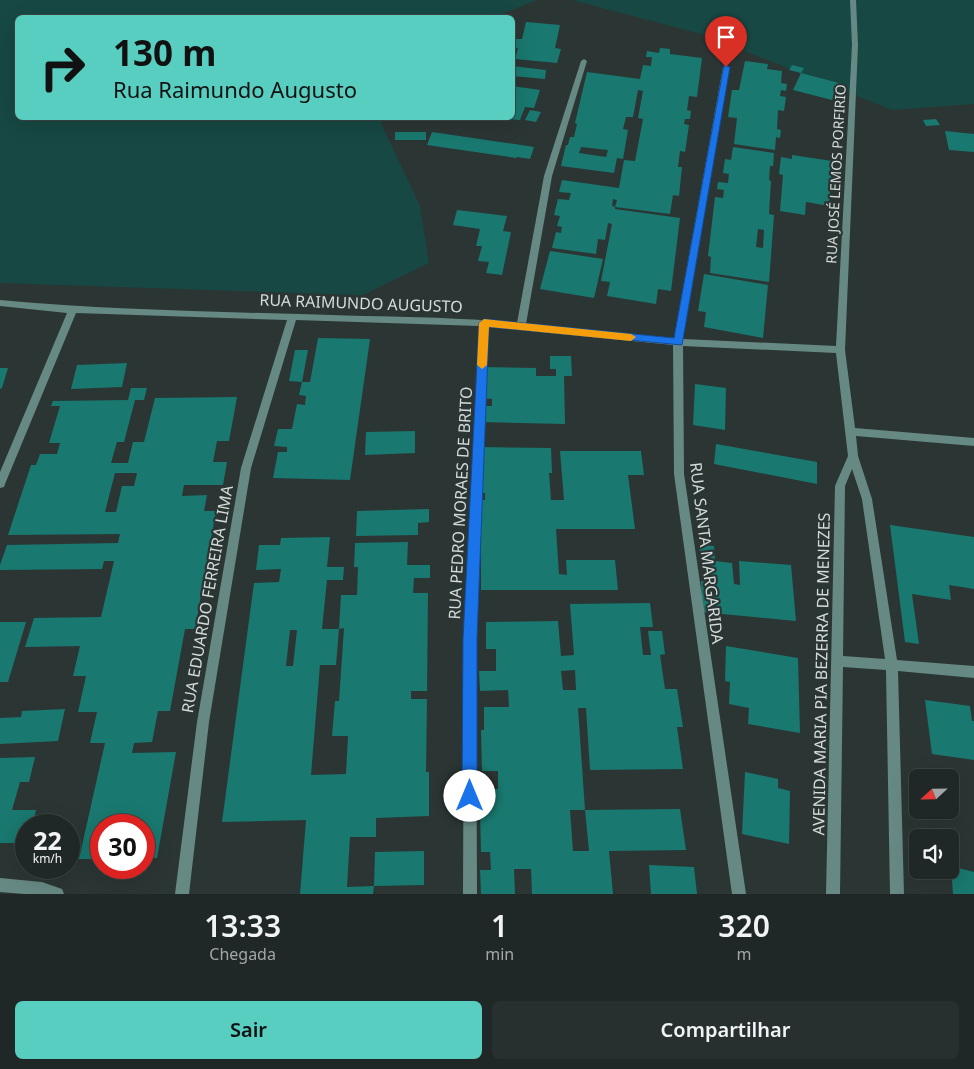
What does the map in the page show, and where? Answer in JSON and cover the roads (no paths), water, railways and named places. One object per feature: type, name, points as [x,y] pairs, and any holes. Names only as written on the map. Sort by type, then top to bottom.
[{"type":"street","name":"RUA JOSÉ LEMOS PORFIRIO","points":[[840,350],[855,45],[853,0]]},
{"type":"street","points":[[521,326],[548,176],[584,61]]},
{"type":"street","name":"RUA SANTA MARGARIDA","points":[[726,67],[678,342],[679,474],[739,894]]},
{"type":"street","name":"RUA RAIMUNDO AUGUSTO","points":[[0,303],[73,310],[484,323],[678,342],[840,350]]},
{"type":"street","points":[[0,484],[73,310]]},
{"type":"street","name":"RUA EDUARDO FERREIRA LIMA","points":[[182,894],[203,722],[246,468],[293,316]]},
{"type":"street","name":"RUA PEDRO MORAES DE BRITO","points":[[470,894],[470,639],[484,323]]},
{"type":"street","name":"AVENIDA MARIA PIA BEZERRA DE MENEZES","points":[[840,350],[852,456],[867,498],[892,666],[897,894]]},
{"type":"street","points":[[850,432],[974,442]]},
{"type":"street","name":"AVENIDA MARIA PIA BEZERRA DE MENEZES","points":[[833,894],[839,661],[840,486],[852,456]]},
{"type":"street","points":[[839,661],[974,672]]},
{"type":"street","points":[[0,885],[42,889],[57,894]]}]
